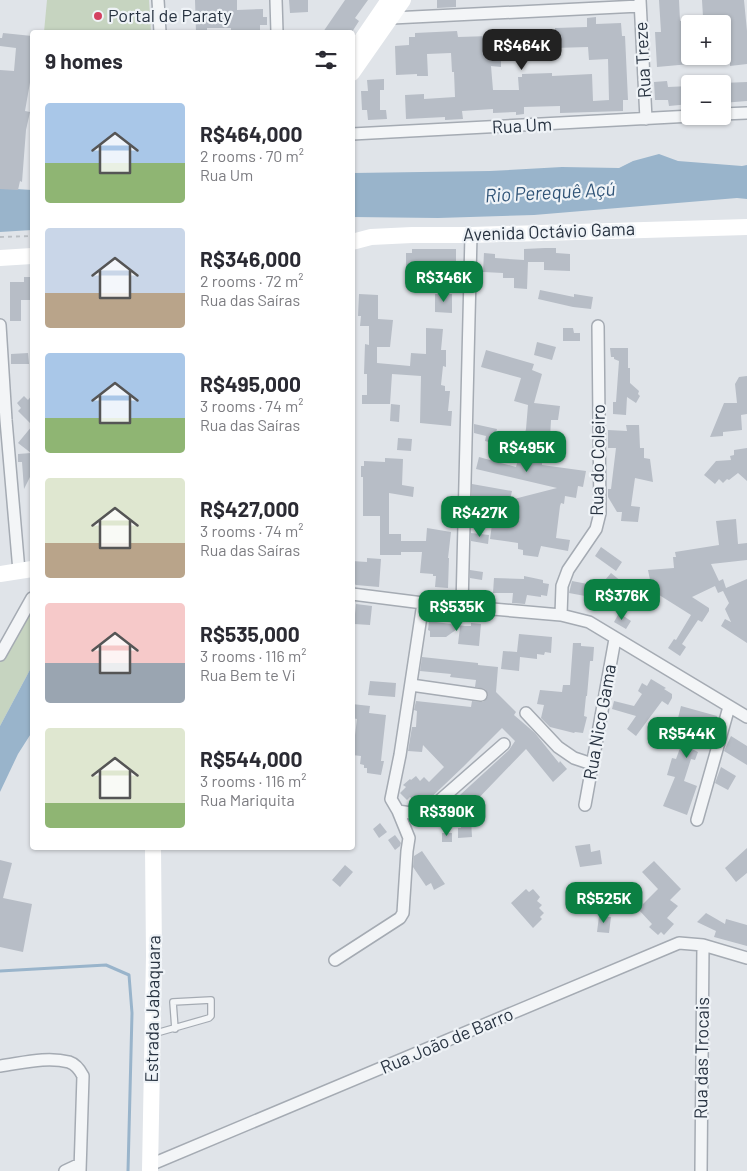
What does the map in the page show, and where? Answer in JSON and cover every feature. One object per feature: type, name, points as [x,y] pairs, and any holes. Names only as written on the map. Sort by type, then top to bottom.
[{"type":"street","points":[[158,0],[160,30]]},
{"type":"street","points":[[276,0],[277,30]]},
{"type":"street","points":[[355,50],[387,9],[403,0]]},
{"type":"street","points":[[387,9],[640,3]]},
{"type":"street","name":"Rua Treze","points":[[640,3],[646,119]]},
{"type":"street","points":[[355,68],[387,9]]},
{"type":"street","points":[[731,114],[747,113]]},
{"type":"street","name":"Rua Um","points":[[355,134],[681,117]]},
{"type":"street","name":"Avenida Octávio Gama","points":[[355,241],[371,237],[747,227]]},
{"type":"street","points":[[462,606],[471,235]]},
{"type":"street","points":[[0,258],[30,256]]},
{"type":"street","points":[[0,325],[6,420],[26,570],[0,574]]},
{"type":"street","name":"Rua do Coleiro","points":[[561,615],[562,586],[568,570],[596,528],[600,513],[598,326]]},
{"type":"street","points":[[355,594],[423,603],[561,615],[589,622],[747,717]]},
{"type":"street","points":[[0,655],[30,602]]},
{"type":"street","points":[[335,960],[400,918],[403,912],[407,852],[410,838],[391,799],[400,755],[423,603]]},
{"type":"street","name":"Rua Nico Gama","points":[[585,805],[615,639]]},
{"type":"street","points":[[411,685],[481,695]]},
{"type":"street","points":[[697,820],[729,707]]},
{"type":"street","points":[[526,713],[558,747],[574,758],[592,764]]},
{"type":"street","points":[[398,811],[423,815],[504,744]]},
{"type":"street","name":"Estrada Jabaquara","points":[[150,1168],[153,850]]},
{"type":"street","name":"Rua João de Barro","points":[[150,1168],[679,943],[704,945],[747,958]]},
{"type":"street","name":"Rua das Trocais","points":[[701,1171],[704,945]]},
{"type":"street","points":[[0,1066],[49,1060],[71,1062],[80,1070],[83,1076],[80,1167],[65,1171]]},
{"type":"lane","points":[[152,1035],[175,1029],[209,1018],[211,1016],[211,1000],[174,1001],[175,1029]]},
{"type":"path","points":[[0,237],[30,236]]},
{"type":"green space","name":"Portal de Paraty","points":[[47,0],[149,0],[151,30],[44,30]]},
{"type":"green space","points":[[30,596],[30,670],[0,726],[0,648]]},
{"type":"water","name":"Rio Perequê Açú","points":[[659,154],[678,161],[747,165],[747,199],[737,198],[534,215],[438,218],[355,217],[355,173],[490,171],[562,167],[619,168],[633,161]]},
{"type":"water","points":[[0,188],[30,190],[30,230],[0,232]]},
{"type":"water","points":[[30,670],[30,735],[18,754],[0,792],[0,726]]},
{"type":"building","points":[[195,0],[237,0],[237,10],[263,9],[263,17],[267,17],[267,25],[260,25],[260,30],[207,28],[207,30],[196,30]]},
{"type":"building","points":[[289,0],[308,0],[308,12],[290,13]]},
{"type":"building","points":[[345,0],[368,0],[355,18],[359,21],[353,30],[324,30]]},
{"type":"building","points":[[437,0],[456,0],[456,7],[437,8]]},
{"type":"building","points":[[659,0],[679,0],[681,65],[657,67],[655,32],[661,32]]},
{"type":"building","points":[[702,0],[744,0],[747,31],[747,64],[730,66],[731,15],[703,15]]},
{"type":"building","points":[[596,17],[596,24],[621,23],[622,36],[625,36],[628,100],[623,100],[623,111],[560,113],[560,106],[524,107],[524,114],[516,115],[516,112],[493,113],[493,109],[462,111],[463,119],[445,120],[445,117],[406,119],[405,95],[424,94],[424,99],[455,97],[451,53],[427,54],[428,76],[417,76],[417,74],[396,75],[395,46],[409,45],[409,37],[415,37],[415,33],[457,31],[458,37],[490,36],[490,30],[521,29],[521,34],[555,32],[555,28],[587,27],[587,18]],"holes":[[[588,47],[589,60],[608,59],[609,100],[593,101],[592,74],[552,76],[552,73],[522,74],[522,77],[518,77],[519,90],[493,90],[491,66],[501,67],[501,50],[523,49],[524,55],[534,55],[554,54],[554,48]]]},
{"type":"building","points":[[3,33],[30,36],[30,82],[25,111],[30,112],[26,130],[22,182],[20,181],[18,190],[0,189],[0,70],[14,71],[16,48],[0,46],[0,38],[2,38]]},
{"type":"building","points":[[384,79],[384,90],[380,90],[380,110],[386,110],[387,119],[368,120],[367,110],[362,110],[361,91],[368,91],[367,80]]},
{"type":"building","points":[[667,81],[668,87],[681,86],[681,105],[669,106],[668,100],[655,100],[654,82]]},
{"type":"building","points":[[747,82],[747,101],[731,102],[731,83]]},
{"type":"building","points":[[556,248],[556,253],[570,254],[570,271],[544,270],[544,262],[528,262],[527,289],[514,288],[514,278],[503,278],[503,273],[483,272],[484,253],[495,254],[495,258],[524,260],[524,249]]},
{"type":"building","points":[[412,249],[456,249],[456,264],[441,264],[441,285],[416,284],[416,275],[406,275],[406,253],[412,253]]},
{"type":"building","points":[[24,277],[30,277],[30,300],[21,300],[21,321],[10,321],[10,282],[24,282]]},
{"type":"building","points":[[540,290],[574,297],[574,294],[593,297],[591,309],[538,299]]},
{"type":"building","points":[[359,294],[378,295],[378,319],[393,320],[390,347],[377,347],[377,363],[410,366],[411,353],[426,354],[426,328],[443,329],[441,350],[446,350],[446,367],[443,366],[441,385],[445,386],[445,391],[450,391],[448,411],[452,411],[451,426],[420,423],[421,376],[392,374],[390,404],[362,404],[362,395],[367,395],[367,374],[364,374],[365,344],[369,345],[369,326],[360,326],[361,316],[358,316]]},
{"type":"building","points":[[435,294],[452,294],[452,313],[435,312]]},
{"type":"building","points":[[563,328],[573,328],[574,333],[580,333],[580,341],[563,341]]},
{"type":"building","points":[[537,342],[556,347],[552,360],[534,355]]},
{"type":"building","points":[[610,348],[628,348],[630,383],[639,391],[638,394],[640,396],[636,403],[627,397],[626,415],[613,414],[613,402],[616,402],[619,361],[611,357]]},
{"type":"building","points":[[486,350],[534,364],[532,370],[542,374],[534,403],[560,406],[558,420],[551,420],[550,438],[543,437],[538,457],[542,458],[542,465],[586,471],[583,487],[578,486],[576,498],[565,496],[564,504],[561,503],[560,506],[556,538],[570,540],[568,551],[541,546],[538,557],[523,555],[523,550],[518,549],[518,543],[490,539],[493,517],[474,513],[477,498],[472,497],[472,484],[512,491],[510,500],[557,488],[476,469],[479,457],[516,467],[526,429],[528,405],[514,401],[521,378],[481,367]]},
{"type":"building","points":[[28,353],[29,364],[11,364],[11,354]]},
{"type":"building","points":[[747,376],[747,414],[741,415],[742,430],[723,432],[723,436],[710,437],[724,403],[737,403],[735,384],[739,377]]},
{"type":"building","points":[[24,396],[28,400],[30,398],[30,423],[18,411],[21,408],[17,403]]},
{"type":"building","points":[[391,404],[400,405],[399,422],[390,421]]},
{"type":"building","points":[[474,424],[497,429],[493,443],[485,441],[486,436],[474,433]]},
{"type":"building","points":[[626,425],[639,425],[640,448],[644,448],[644,458],[650,459],[653,482],[635,478],[631,506],[640,507],[638,522],[621,521],[622,512],[617,512],[608,497],[608,489],[611,489],[616,448],[608,448],[608,430],[627,431]]},
{"type":"building","points":[[30,428],[30,452],[18,443]]},
{"type":"building","points":[[398,438],[412,439],[411,451],[397,450]]},
{"type":"building","points":[[747,448],[747,481],[738,473],[723,483],[719,479],[715,484],[704,475],[716,461],[731,460],[730,456],[734,455],[734,450]]},
{"type":"building","points":[[30,453],[30,477],[24,489],[22,462],[18,462],[18,454]]},
{"type":"building","points":[[385,458],[403,459],[402,485],[414,487],[413,497],[389,493],[389,534],[401,534],[401,541],[426,541],[427,528],[451,532],[448,558],[448,588],[435,587],[436,576],[433,576],[433,574],[420,573],[422,552],[380,555],[380,516],[363,516],[363,477],[361,477],[361,466],[364,466],[364,461],[385,462]]},
{"type":"building","points":[[736,519],[738,544],[747,543],[747,560],[711,564],[719,581],[723,579],[726,588],[747,579],[747,643],[721,626],[725,619],[731,622],[725,609],[729,603],[723,591],[718,593],[715,586],[692,597],[709,608],[709,611],[702,622],[698,620],[682,644],[686,647],[680,656],[668,648],[674,639],[676,640],[691,615],[656,593],[657,602],[646,603],[643,580],[650,580],[648,570],[674,568],[673,557],[676,557],[675,552],[719,545],[716,521]]},
{"type":"building","points":[[471,533],[489,535],[488,544],[471,541]]},
{"type":"building","points":[[601,547],[622,562],[616,571],[595,556]]},
{"type":"building","points":[[367,558],[381,559],[379,587],[355,584],[355,561],[367,562]]},
{"type":"building","points":[[470,570],[483,572],[482,580],[470,578]]},
{"type":"building","points":[[611,573],[622,582],[611,595],[600,586]]},
{"type":"building","points":[[524,576],[543,580],[543,583],[549,584],[547,596],[527,595],[525,604],[512,603],[513,593],[493,593],[494,578],[524,579]]},
{"type":"building","points":[[572,581],[598,586],[596,598],[569,593]]},
{"type":"building","points":[[356,604],[372,606],[370,625],[355,624]]},
{"type":"building","points":[[619,613],[631,621],[626,629],[614,622]]},
{"type":"building","points":[[429,621],[465,626],[471,626],[471,623],[481,624],[479,646],[458,644],[460,627],[446,637],[430,637],[430,631],[428,630]]},
{"type":"building","points":[[519,634],[552,637],[551,653],[537,654],[537,659],[520,657],[519,671],[501,669],[503,651],[517,652]]},
{"type":"building","points":[[573,643],[594,647],[593,661],[590,661],[584,716],[587,717],[583,733],[574,733],[550,727],[541,718],[544,705],[537,704],[540,690],[562,692],[563,685],[570,685]]},
{"type":"building","points":[[422,657],[498,667],[496,692],[516,712],[514,715],[535,733],[559,763],[560,761],[567,769],[553,782],[526,749],[472,805],[460,795],[509,750],[515,741],[502,728],[421,807],[410,797],[407,800],[400,793],[406,787],[403,785],[416,776],[420,781],[424,777],[429,782],[444,767],[423,745],[422,752],[408,751],[412,727],[416,727],[417,711],[414,710],[416,701],[471,707],[472,701],[483,702],[488,696],[485,689],[475,687],[476,680],[450,677],[451,674],[420,671]]},
{"type":"building","points":[[651,679],[666,688],[664,689],[672,694],[672,698],[668,705],[662,701],[636,736],[627,729],[636,716],[612,709],[614,701],[634,706],[642,694],[638,691],[642,683],[647,686]]},
{"type":"building","points":[[370,681],[396,683],[395,697],[368,695]]},
{"type":"building","points":[[355,704],[370,706],[369,713],[386,715],[381,761],[384,761],[381,775],[367,773],[367,768],[360,764],[361,756],[355,755],[357,719],[355,719]]},
{"type":"building","points":[[681,706],[717,716],[714,728],[710,727],[706,740],[700,736],[692,749],[698,752],[695,760],[691,759],[684,781],[697,786],[687,815],[663,806],[675,777],[667,775],[672,758],[676,759],[680,748],[683,748],[690,722],[678,718]]},
{"type":"building","points":[[731,736],[747,746],[747,765],[724,751]]},
{"type":"building","points":[[721,767],[736,776],[728,790],[715,783]]},
{"type":"building","points":[[461,819],[471,819],[472,837],[458,838],[458,828],[461,828]]},
{"type":"building","points":[[380,823],[387,832],[379,838],[373,829]]},
{"type":"building","points":[[442,833],[452,833],[452,842],[442,842]]},
{"type":"building","points":[[395,835],[401,843],[395,850],[388,840]]},
{"type":"building","points":[[590,844],[591,852],[600,850],[602,864],[580,867],[575,846]]},
{"type":"building","points":[[747,848],[747,873],[736,882],[725,868]]},
{"type":"building","points":[[422,851],[445,884],[434,890],[431,883],[426,886],[413,867],[414,856]]},
{"type":"building","points":[[0,860],[12,863],[3,898],[32,904],[23,952],[0,947]]},
{"type":"building","points":[[654,861],[681,889],[670,900],[678,906],[667,918],[674,924],[664,935],[661,932],[658,935],[649,927],[652,924],[638,909],[658,889],[642,872]]},
{"type":"building","points":[[345,865],[353,872],[340,887],[332,880]]},
{"type":"building","points":[[526,889],[529,892],[533,889],[540,897],[537,901],[542,905],[539,908],[544,913],[540,917],[542,919],[533,928],[511,903]]},
{"type":"building","points":[[706,913],[725,924],[726,919],[747,925],[747,946],[714,937],[716,931],[697,922]]},
{"type":"building","points":[[599,916],[611,917],[609,933],[597,932]]},
{"type":"waterway","points":[[0,971],[106,965],[129,975],[132,1013],[128,1171]]},
{"type":"place","name":"Portal de Paraty","points":[[98,16]]}]
